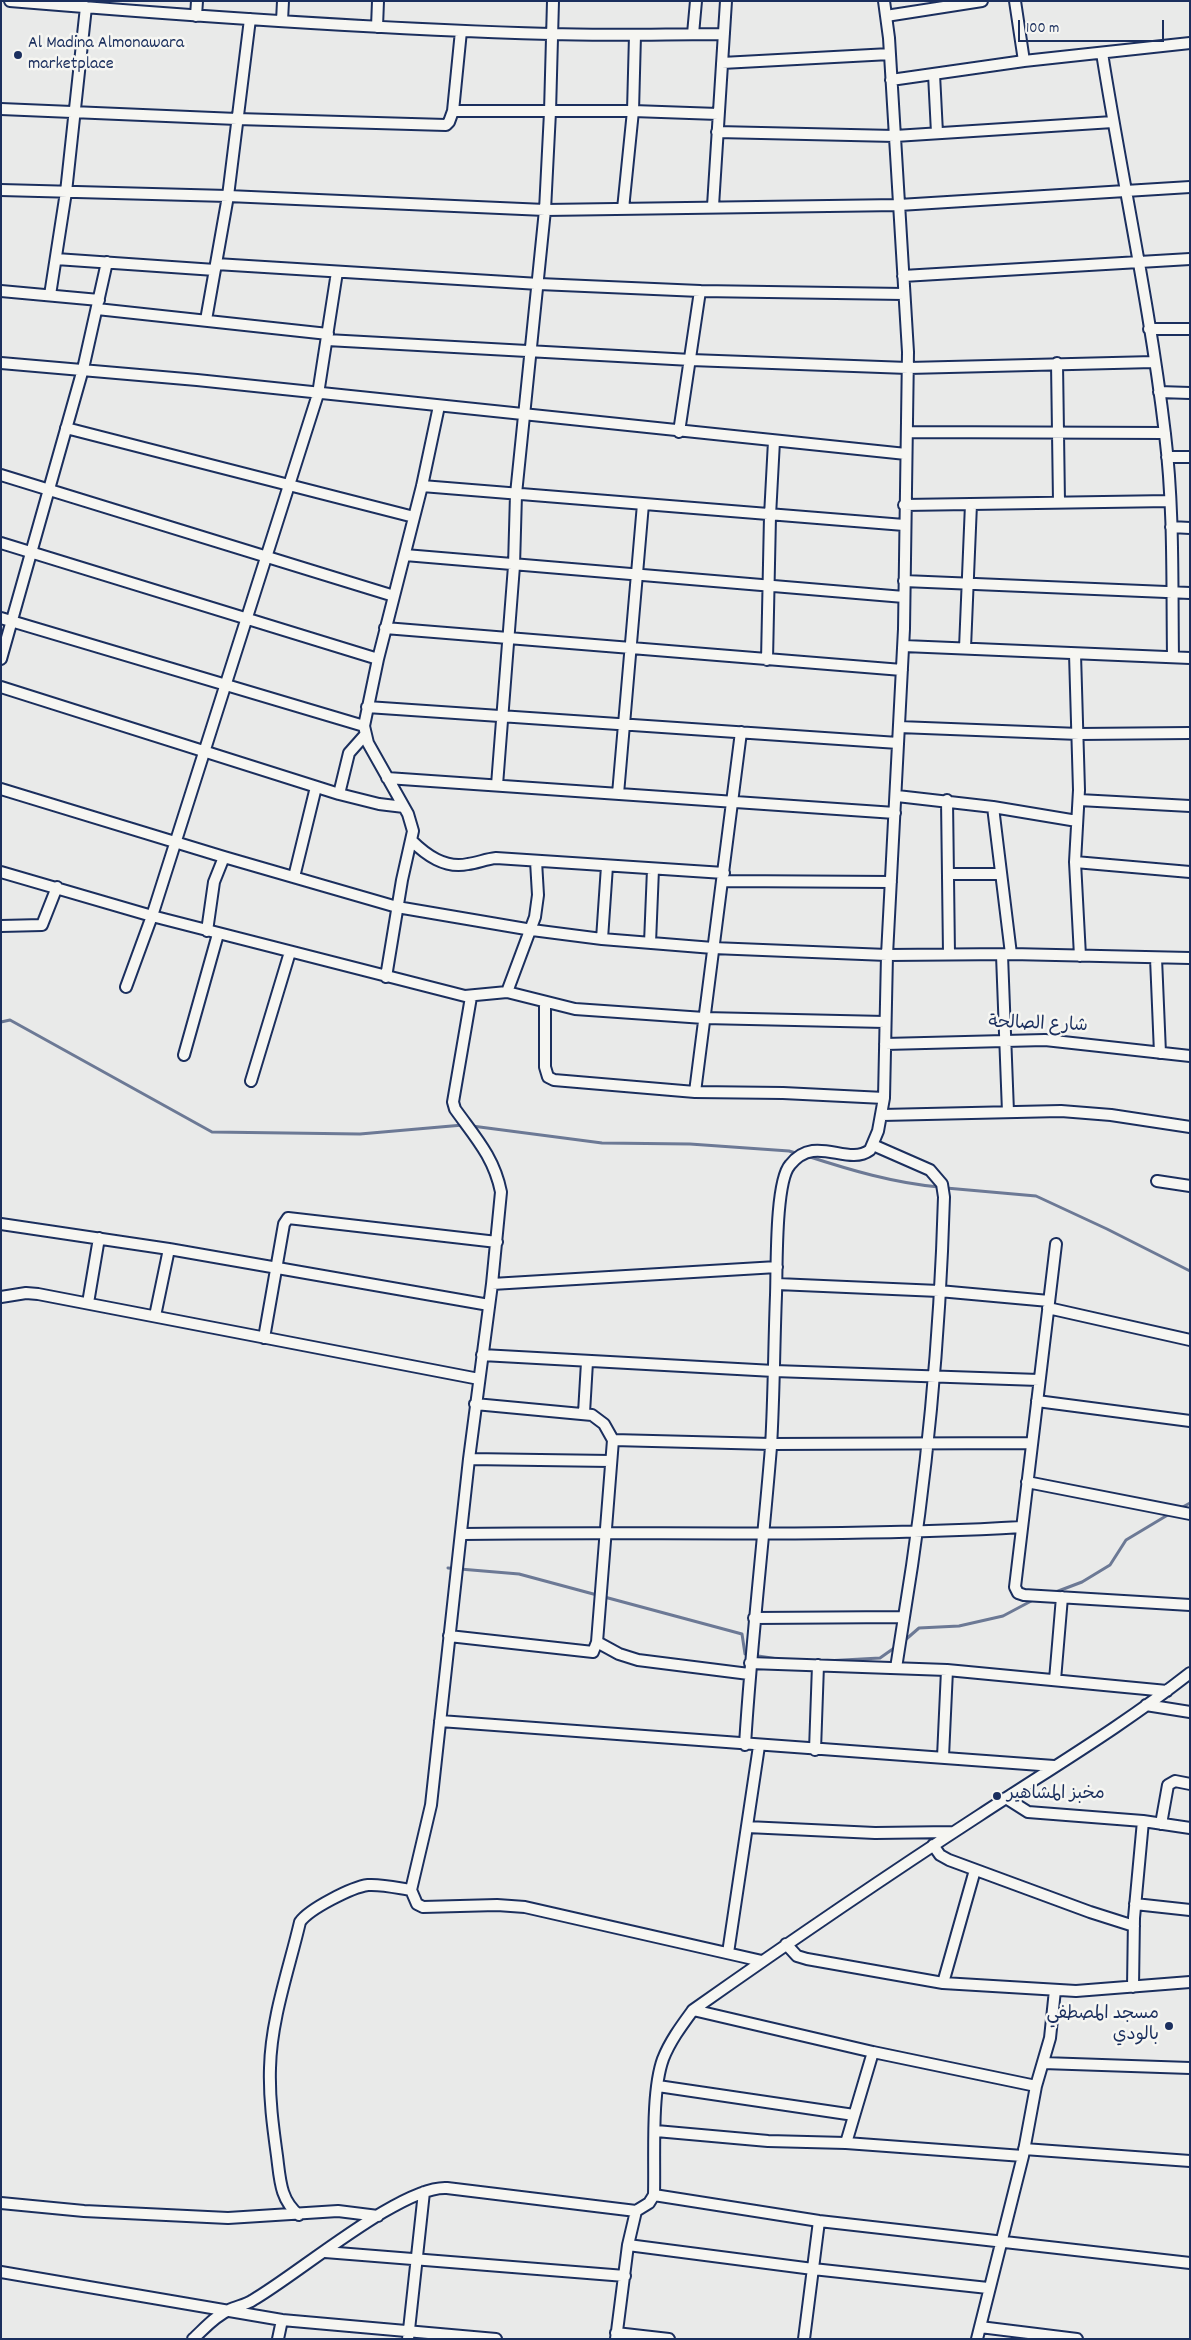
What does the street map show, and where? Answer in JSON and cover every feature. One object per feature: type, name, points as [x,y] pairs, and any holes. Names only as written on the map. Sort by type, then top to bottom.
[{"type":"street","points":[[10,1],[86,7],[108,5],[196,16],[461,31],[635,35],[724,34]]},
{"type":"street","points":[[196,16],[197,1]]},
{"type":"street","points":[[282,21],[283,1]]},
{"type":"street","points":[[377,27],[378,1]]},
{"type":"street","points":[[497,785],[514,566],[516,494],[545,210],[553,1]]},
{"type":"street","points":[[693,34],[696,1]]},
{"type":"street","points":[[713,206],[726,1]]},
{"type":"street","points":[[745,1745],[750,1662],[771,1444],[776,1284],[782,1182],[788,1166],[796,1158],[814,1150],[858,1155],[866,1154],[874,1145],[882,1115],[884,1098],[887,955],[904,646],[904,505],[908,368],[890,54],[884,1]]},
{"type":"street","points":[[886,16],[982,1]]},
{"type":"street","points":[[1015,1],[1024,61]]},
{"type":"street","points":[[50,295],[66,192],[86,7]]},
{"type":"street","points":[[206,320],[228,196],[250,19]]},
{"type":"street","points":[[1,109],[440,126],[450,122],[453,111],[461,31]]},
{"type":"street","points":[[623,209],[633,111],[635,35]]},
{"type":"street","points":[[891,80],[1024,61],[1190,43]]},
{"type":"street","points":[[1102,53],[1165,433],[1171,527],[1173,657]]},
{"type":"street","points":[[722,63],[890,54]]},
{"type":"street","points":[[934,74],[937,133]]},
{"type":"street","points":[[453,111],[633,111],[718,114]]},
{"type":"street","points":[[717,132],[895,136],[1113,122]]},
{"type":"street","points":[[1,190],[228,196],[545,210],[713,206],[899,205],[1190,187]]},
{"type":"street","points":[[56,258],[700,291],[904,294]]},
{"type":"street","points":[[903,276],[1190,259]]},
{"type":"street","points":[[1,659],[83,369],[107,262]]},
{"type":"street","points":[[126,987],[152,916],[202,752],[268,555],[318,394],[328,337],[336,272]]},
{"type":"street","points":[[1,291],[50,295],[98,304],[328,337],[530,352],[908,368],[1154,362]]},
{"type":"street","points":[[679,432],[700,291]]},
{"type":"street","points":[[1149,329],[1190,329]]},
{"type":"street","points":[[1,363],[83,369],[906,454]]},
{"type":"street","points":[[1057,363],[1059,502]]},
{"type":"street","points":[[1159,392],[1190,393]]},
{"type":"street","points":[[339,794],[349,753],[364,730],[367,707],[378,659],[422,486],[439,406]]},
{"type":"street","points":[[66,428],[414,517]]},
{"type":"street","points":[[907,432],[1165,433]]},
{"type":"street","points":[[768,660],[768,586],[774,441]]},
{"type":"street","points":[[1167,457],[1190,457]]},
{"type":"street","points":[[1,475],[268,555],[394,596]]},
{"type":"street","points":[[422,486],[770,516],[904,525]]},
{"type":"street","points":[[904,505],[1170,501]]},
{"type":"street","points":[[618,794],[643,504]]},
{"type":"street","points":[[965,648],[971,504]]},
{"type":"street","points":[[1171,527],[1190,528]]},
{"type":"street","points":[[1,543],[378,659]]},
{"type":"street","points":[[405,555],[514,566],[904,597]]},
{"type":"street","points":[[904,581],[1190,593]]},
{"type":"street","points":[[1,618],[224,685],[364,730],[387,778],[412,822],[411,840],[397,907],[386,977]]},
{"type":"street","points":[[386,628],[509,640],[902,670]]},
{"type":"street","points":[[904,646],[1190,658]]},
{"type":"street","points":[[1075,654],[1079,734],[1079,800],[1075,862],[1080,956]]},
{"type":"street","points":[[1,687],[339,794],[370,802],[404,807]]},
{"type":"street","points":[[367,707],[898,743]]},
{"type":"street","points":[[899,727],[1079,734],[1190,733]]},
{"type":"street","points":[[695,1092],[734,802],[741,732]]},
{"type":"street","points":[[387,778],[895,813]]},
{"type":"street","points":[[294,877],[316,787]]},
{"type":"street","points":[[1,789],[224,858],[397,907],[532,930],[602,939],[713,948],[887,955],[948,954],[1190,958]]},
{"type":"street","points":[[897,796],[947,800],[1078,821]]},
{"type":"street","points":[[947,800],[948,954]]},
{"type":"street","points":[[1079,800],[1190,806]]},
{"type":"street","points":[[993,807],[1001,874],[1006,955],[1008,1112]]},
{"type":"street","points":[[411,840],[428,855],[448,864],[468,864],[496,858],[653,869],[723,877],[891,882]]},
{"type":"street","points":[[207,930],[214,882],[224,858]]},
{"type":"street","points":[[506,992],[532,930],[538,904],[536,860]]},
{"type":"street","points":[[1075,862],[1190,872]]},
{"type":"street","points":[[602,939],[607,866]]},
{"type":"street","points":[[650,943],[653,869]]},
{"type":"street","points":[[1,872],[218,934],[471,997],[506,992],[576,1009],[704,1018],[885,1022]]},
{"type":"street","points":[[948,874],[1001,874]]},
{"type":"street","points":[[1,926],[42,925],[57,887]]},
{"type":"street","points":[[184,1055],[218,934]]},
{"type":"street","points":[[251,1081],[290,952]]},
{"type":"street","points":[[1156,958],[1160,1053]]},
{"type":"street","points":[[471,997],[453,1102],[455,1109],[491,1160],[501,1192],[490,1306],[468,1459],[462,1534],[431,1805],[411,1890],[417,1904],[423,1907],[497,1905],[525,1907],[762,1961]]},
{"type":"street","points":[[545,1002],[545,1067],[548,1077],[554,1080],[695,1092],[783,1093],[884,1098]]},
{"type":"street","name":"شارع الصالحة","points":[[885,1044],[1007,1040],[1076,1042],[1190,1056]]},
{"type":"street","points":[[882,1115],[1081,1112],[1190,1127]]},
{"type":"street","points":[[874,1145],[930,1170],[942,1184],[944,1197],[929,1444],[918,1530],[896,1668]]},
{"type":"street","points":[[1157,1181],[1190,1186]]},
{"type":"street","points":[[264,1338],[284,1224],[292,1217],[497,1242]]},
{"type":"street","points":[[1,1224],[169,1249],[490,1306]]},
{"type":"street","points":[[88,1303],[99,1238]]},
{"type":"street","points":[[1056,1244],[1015,1587],[1018,1592],[1062,1597],[1190,1606]]},
{"type":"street","points":[[155,1316],[169,1249]]},
{"type":"street","points":[[492,1284],[777,1267]]},
{"type":"street","points":[[776,1284],[939,1291],[1049,1304],[1190,1340]]},
{"type":"street","points":[[1,1297],[26,1293],[38,1294],[479,1379]]},
{"type":"street","points":[[482,1355],[774,1371],[1039,1380]]},
{"type":"street","points":[[584,1413],[586,1362]]},
{"type":"street","points":[[1037,1401],[1190,1420]]},
{"type":"street","points":[[449,1636],[590,1653],[596,1648],[597,1642],[613,1440],[598,1418],[584,1413],[475,1404]]},
{"type":"street","points":[[613,1440],[771,1444],[1032,1443]]},
{"type":"street","points":[[468,1459],[611,1461]]},
{"type":"street","points":[[1027,1482],[1187,1511]]},
{"type":"street","points":[[462,1534],[606,1532],[763,1534],[1022,1527]]},
{"type":"street","points":[[1056,1680],[1062,1597]]},
{"type":"street","points":[[754,1618],[904,1616]]},
{"type":"street","points":[[597,1642],[619,1654],[638,1660],[750,1674]]},
{"type":"street","points":[[750,1662],[947,1670],[1167,1691]]},
{"type":"street","points":[[815,1750],[818,1665]]},
{"type":"street","points":[[944,1756],[947,1670]]},
{"type":"street","points":[[193,2339],[227,2311],[252,2301],[378,2216],[424,2192],[438,2188],[447,2188],[636,2211],[649,2203],[654,2196],[658,2086],[663,2058],[679,2029],[693,2010],[786,1944],[1167,1691],[1190,1673]]},
{"type":"street","points":[[1146,1705],[1190,1712]]},
{"type":"street","points":[[440,1721],[815,1750],[944,1756],[1054,1766]]},
{"type":"street","points":[[728,1953],[759,1746]]},
{"type":"street","points":[[1161,1824],[1168,1785],[1175,1781],[1190,1784]]},
{"type":"street","points":[[1006,1798],[1020,1809],[1028,1812],[1142,1821],[1190,1828]]},
{"type":"street","points":[[1133,1988],[1135,1904],[1142,1821]]},
{"type":"street","points":[[747,1827],[876,1833],[953,1832]]},
{"type":"street","points":[[933,1845],[940,1855],[949,1860],[1134,1926]]},
{"type":"street","points":[[943,1983],[975,1870]]},
{"type":"street","points":[[299,2214],[286,2203],[281,2187],[270,2092],[270,2066],[276,2020],[300,1922],[308,1912],[361,1887],[371,1885],[411,1890]]},
{"type":"street","points":[[1135,1904],[1190,1910]]},
{"type":"street","points":[[786,1944],[797,1956],[807,1959],[943,1983],[1076,1991],[1190,1982]]},
{"type":"street","points":[[977,2339],[1000,2240],[1024,2152],[1036,2086],[1050,2038],[1055,1990]]},
{"type":"street","points":[[693,2010],[872,2052],[1036,2086]]},
{"type":"street","points":[[846,2143],[872,2052]]},
{"type":"street","points":[[1043,2063],[1190,2068]]},
{"type":"street","points":[[658,2086],[854,2116]]},
{"type":"street","points":[[656,2132],[768,2141],[846,2143],[1190,2161]]},
{"type":"street","points":[[409,2335],[424,2192]]},
{"type":"street","points":[[654,2196],[819,2221],[1190,2262]]},
{"type":"street","points":[[1,2202],[84,2211],[228,2218],[338,2211],[378,2216]]},
{"type":"street","points":[[636,2211],[628,2245],[616,2336],[669,2339]]},
{"type":"street","points":[[804,2339],[819,2221]]},
{"type":"street","points":[[628,2245],[813,2269],[988,2288]]},
{"type":"street","points":[[325,2252],[625,2276]]},
{"type":"street","points":[[1,2272],[282,2320],[409,2335],[496,2339]]},
{"type":"street","points":[[278,2339],[282,2320]]},
{"type":"street","points":[[980,2327],[1077,2339]]},
{"type":"waterway","points":[[1,1022],[10,1020],[212,1132],[360,1134],[463,1125]]},
{"type":"waterway","points":[[472,1126],[602,1143],[690,1144],[789,1151],[799,1154]]},
{"type":"waterway","points":[[807,1156],[872,1175],[939,1187]]},
{"type":"waterway","points":[[946,1188],[1036,1196],[1190,1271]]},
{"type":"waterway","points":[[1179,1509],[1190,1503]]},
{"type":"waterway","points":[[1053,1593],[1082,1582],[1110,1565],[1126,1540],[1171,1513]]},
{"type":"waterway","points":[[448,1568],[519,1574],[742,1634],[745,1654],[778,1659]]},
{"type":"waterway","points":[[904,1641],[919,1628],[959,1626],[1003,1616],[1035,1599]]},
{"type":"waterway","points":[[825,1661],[880,1658],[897,1646]]},
{"type":"place","name":"Al Madina Almonawara marketplace","points":[[18,55]]},
{"type":"place","name":"مخبز المشاهير","points":[[997,1796]]},
{"type":"place","name":"مسجد المصطفي بالودي","points":[[1169,2026]]}]
